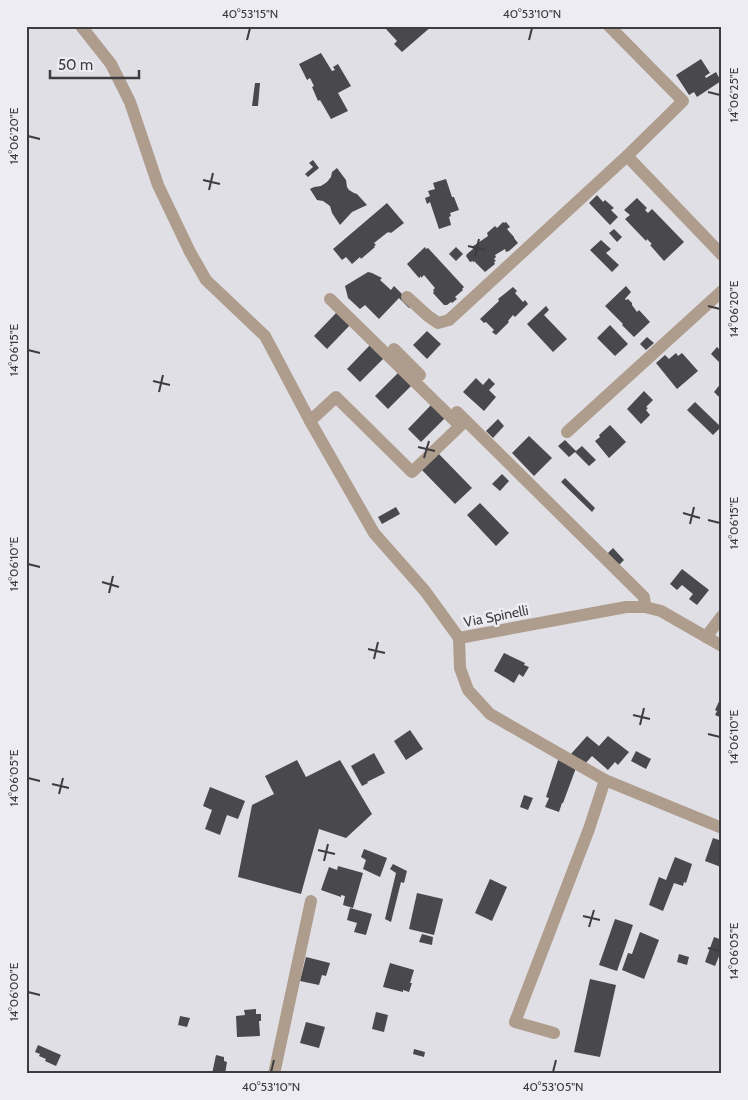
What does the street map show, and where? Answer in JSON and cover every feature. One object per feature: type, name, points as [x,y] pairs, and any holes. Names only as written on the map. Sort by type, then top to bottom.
[{"type":"street","points":[[81,26],[111,64],[130,102],[158,185],[190,252],[206,280],[265,336],[310,421],[374,533],[425,591],[459,638]]},
{"type":"street","points":[[407,297],[438,323],[449,320],[683,101],[609,26]]},
{"type":"street","points":[[626,156],[722,255]]},
{"type":"street","points":[[567,432],[722,291]]},
{"type":"street","points":[[310,421],[336,397],[412,472],[460,426],[330,299]]},
{"type":"street","points":[[394,349],[644,598],[645,607]]},
{"type":"street","name":"Via Spinelli","points":[[722,646],[661,611],[645,607],[626,607],[459,638],[460,668],[468,690],[490,714],[605,780],[722,828]]},
{"type":"street","points":[[706,637],[722,616]]},
{"type":"street","points":[[554,1033],[515,1022],[590,829],[605,780]]},
{"type":"street","points":[[274,1074],[311,901]]},
{"type":"building","points":[[391,26],[432,26],[402,52],[394,44],[397,41],[386,29]]},
{"type":"building","points":[[321,53],[332,71],[335,70],[333,67],[338,64],[351,86],[338,93],[348,111],[331,119],[320,100],[318,101],[310,78],[307,80],[299,64]]},
{"type":"building","points":[[701,59],[710,73],[705,76],[706,78],[716,72],[721,81],[697,97],[694,92],[689,95],[676,75]]},
{"type":"building","points":[[255,83],[260,83],[258,106],[252,106]]},
{"type":"building","points":[[313,160],[319,168],[308,177],[305,174],[313,167],[309,163]]},
{"type":"building","points":[[337,168],[346,180],[349,190],[357,194],[367,205],[352,212],[340,225],[330,206],[323,201],[317,200],[310,189],[327,182],[332,172]]},
{"type":"building","points":[[446,179],[459,210],[450,213],[451,225],[439,229],[430,202],[427,204],[425,198],[430,196],[428,191],[435,189],[433,183]]},
{"type":"building","points":[[597,195],[603,202],[605,200],[614,208],[611,210],[618,217],[610,225],[589,203]]},
{"type":"building","points":[[637,198],[647,208],[645,210],[648,213],[652,209],[684,242],[664,261],[650,245],[652,244],[647,239],[646,241],[625,219],[630,215],[624,210]]},
{"type":"building","points":[[387,203],[404,223],[374,243],[375,247],[361,259],[360,257],[352,264],[346,257],[342,260],[333,249]]},
{"type":"building","points":[[503,222],[506,222],[510,227],[507,229],[518,243],[509,251],[506,252],[505,249],[495,255],[495,264],[485,272],[474,261],[474,263],[473,261],[470,262],[466,256],[473,249],[472,247],[488,236],[487,233],[495,226],[497,228]]},
{"type":"building","points":[[614,229],[622,237],[617,242],[609,233]]},
{"type":"building","points":[[601,240],[611,249],[606,253],[619,265],[612,272],[590,250]]},
{"type":"building","points":[[425,247],[464,287],[455,297],[457,299],[452,303],[444,305],[433,293],[435,288],[424,275],[419,278],[407,264]]},
{"type":"building","points":[[456,247],[463,254],[456,261],[449,254]]},
{"type":"building","points":[[368,272],[382,278],[380,280],[391,290],[394,286],[413,305],[409,308],[399,298],[379,319],[365,305],[360,309],[348,298],[345,286]]},
{"type":"building","points":[[626,286],[631,292],[625,299],[628,299],[637,312],[639,310],[650,322],[634,337],[605,306]]},
{"type":"building","points":[[513,287],[517,291],[515,293],[523,302],[525,300],[528,304],[515,317],[513,315],[496,335],[486,322],[484,323],[480,319],[499,301],[498,299]]},
{"type":"building","points":[[546,306],[549,310],[544,315],[567,339],[553,352],[527,324]]},
{"type":"building","points":[[338,311],[351,324],[327,349],[314,336]]},
{"type":"building","points":[[610,325],[628,344],[615,356],[597,338]]},
{"type":"building","points":[[427,331],[441,344],[427,359],[413,345]]},
{"type":"building","points":[[647,337],[654,343],[646,350],[640,344]]},
{"type":"building","points":[[371,344],[385,357],[360,382],[347,369]]},
{"type":"building","points":[[717,347],[722,352],[722,365],[711,354]]},
{"type":"building","points":[[676,353],[678,356],[682,353],[698,371],[677,389],[656,363],[665,355],[669,359]]},
{"type":"building","points":[[400,371],[413,384],[388,409],[375,396]]},
{"type":"building","points":[[476,378],[483,385],[489,378],[495,384],[489,390],[496,397],[484,411],[463,392]]},
{"type":"building","points":[[722,382],[722,400],[714,392]]},
{"type":"building","points":[[644,391],[653,400],[646,407],[650,415],[641,424],[627,409]]},
{"type":"building","points":[[695,402],[721,427],[713,435],[687,410]]},
{"type":"building","points":[[432,404],[446,417],[421,442],[408,429]]},
{"type":"building","points":[[498,419],[504,426],[493,438],[486,431]]},
{"type":"building","points":[[610,425],[626,442],[609,458],[595,441]]},
{"type":"building","points":[[529,436],[552,458],[534,476],[512,453]]},
{"type":"building","points":[[565,440],[576,451],[582,446],[596,460],[589,466],[575,452],[569,457],[558,446]]},
{"type":"building","points":[[437,452],[472,488],[455,504],[420,468]]},
{"type":"building","points":[[502,474],[509,481],[500,491],[492,484]]},
{"type":"building","points":[[565,478],[595,508],[592,512],[561,482]]},
{"type":"building","points":[[480,503],[509,533],[496,546],[467,515]]},
{"type":"building","points":[[396,507],[400,514],[382,524],[378,517]]},
{"type":"building","points":[[613,548],[624,560],[619,565],[607,554]]},
{"type":"building","points":[[682,569],[709,590],[697,605],[689,599],[693,594],[682,585],[677,590],[670,584]]},
{"type":"building","points":[[504,653],[525,663],[524,665],[529,667],[523,677],[519,674],[514,683],[494,671]]},
{"type":"building","points":[[722,695],[722,718],[715,715],[717,711],[715,710]]},
{"type":"building","points":[[410,730],[423,749],[406,760],[394,741]]},
{"type":"building","points":[[587,736],[599,746],[608,736],[629,752],[618,765],[615,762],[608,770],[592,756],[584,765],[571,754]]},
{"type":"building","points":[[636,751],[651,759],[646,769],[631,761]]},
{"type":"building","points":[[374,753],[385,773],[362,786],[351,766]]},
{"type":"building","points":[[297,760],[306,777],[340,760],[372,814],[346,838],[319,829],[301,894],[238,877],[252,805],[274,794],[265,776]]},
{"type":"building","points":[[558,760],[576,768],[559,812],[545,807],[549,798],[546,797]]},
{"type":"building","points":[[210,787],[245,801],[238,819],[227,815],[220,835],[205,829],[212,810],[203,806]]},
{"type":"building","points":[[524,795],[533,798],[528,810],[520,807]]},
{"type":"building","points":[[713,838],[722,841],[721,867],[705,861]]},
{"type":"building","points":[[364,849],[387,858],[380,877],[363,869],[366,860],[361,857]]},
{"type":"building","points":[[675,857],[692,864],[686,883],[684,882],[683,886],[674,883],[663,911],[649,905],[659,877],[666,880]]},
{"type":"building","points":[[393,864],[407,871],[404,883],[401,882],[391,922],[385,919],[396,873],[390,869]]},
{"type":"building","points":[[338,866],[363,873],[353,908],[343,905],[345,896],[341,895],[341,897],[321,890],[329,867],[337,870]]},
{"type":"building","points":[[490,879],[507,887],[492,921],[475,913]]},
{"type":"building","points":[[417,893],[443,899],[434,935],[409,929]]},
{"type":"building","points":[[350,908],[372,914],[366,935],[354,932],[357,923],[347,920]]},
{"type":"building","points":[[615,919],[633,925],[617,971],[599,965]]},
{"type":"building","points":[[640,932],[659,940],[644,979],[622,970],[628,953],[632,954]]},
{"type":"building","points":[[422,934],[433,937],[432,945],[419,942]]},
{"type":"building","points":[[714,937],[722,940],[722,949],[715,966],[705,962]]},
{"type":"building","points":[[679,954],[689,957],[687,965],[677,962]]},
{"type":"building","points":[[306,957],[330,963],[326,976],[322,975],[319,985],[300,981]]},
{"type":"building","points":[[390,963],[414,970],[409,992],[383,987]]},
{"type":"building","points":[[590,979],[616,985],[600,1057],[574,1052]]},
{"type":"building","points":[[256,1009],[256,1014],[261,1014],[261,1021],[259,1021],[260,1036],[237,1037],[236,1016],[245,1015],[244,1010]]},
{"type":"building","points":[[376,1012],[388,1015],[384,1032],[372,1029]]},
{"type":"building","points":[[180,1016],[190,1018],[187,1027],[178,1025]]},
{"type":"building","points":[[306,1022],[325,1027],[319,1048],[300,1043]]},
{"type":"building","points":[[38,1045],[61,1055],[56,1066],[45,1061],[46,1059],[35,1052]]},
{"type":"building","points":[[414,1049],[425,1052],[424,1057],[413,1054]]},
{"type":"building","points":[[216,1055],[224,1057],[224,1061],[227,1062],[225,1074],[212,1074]]}]
